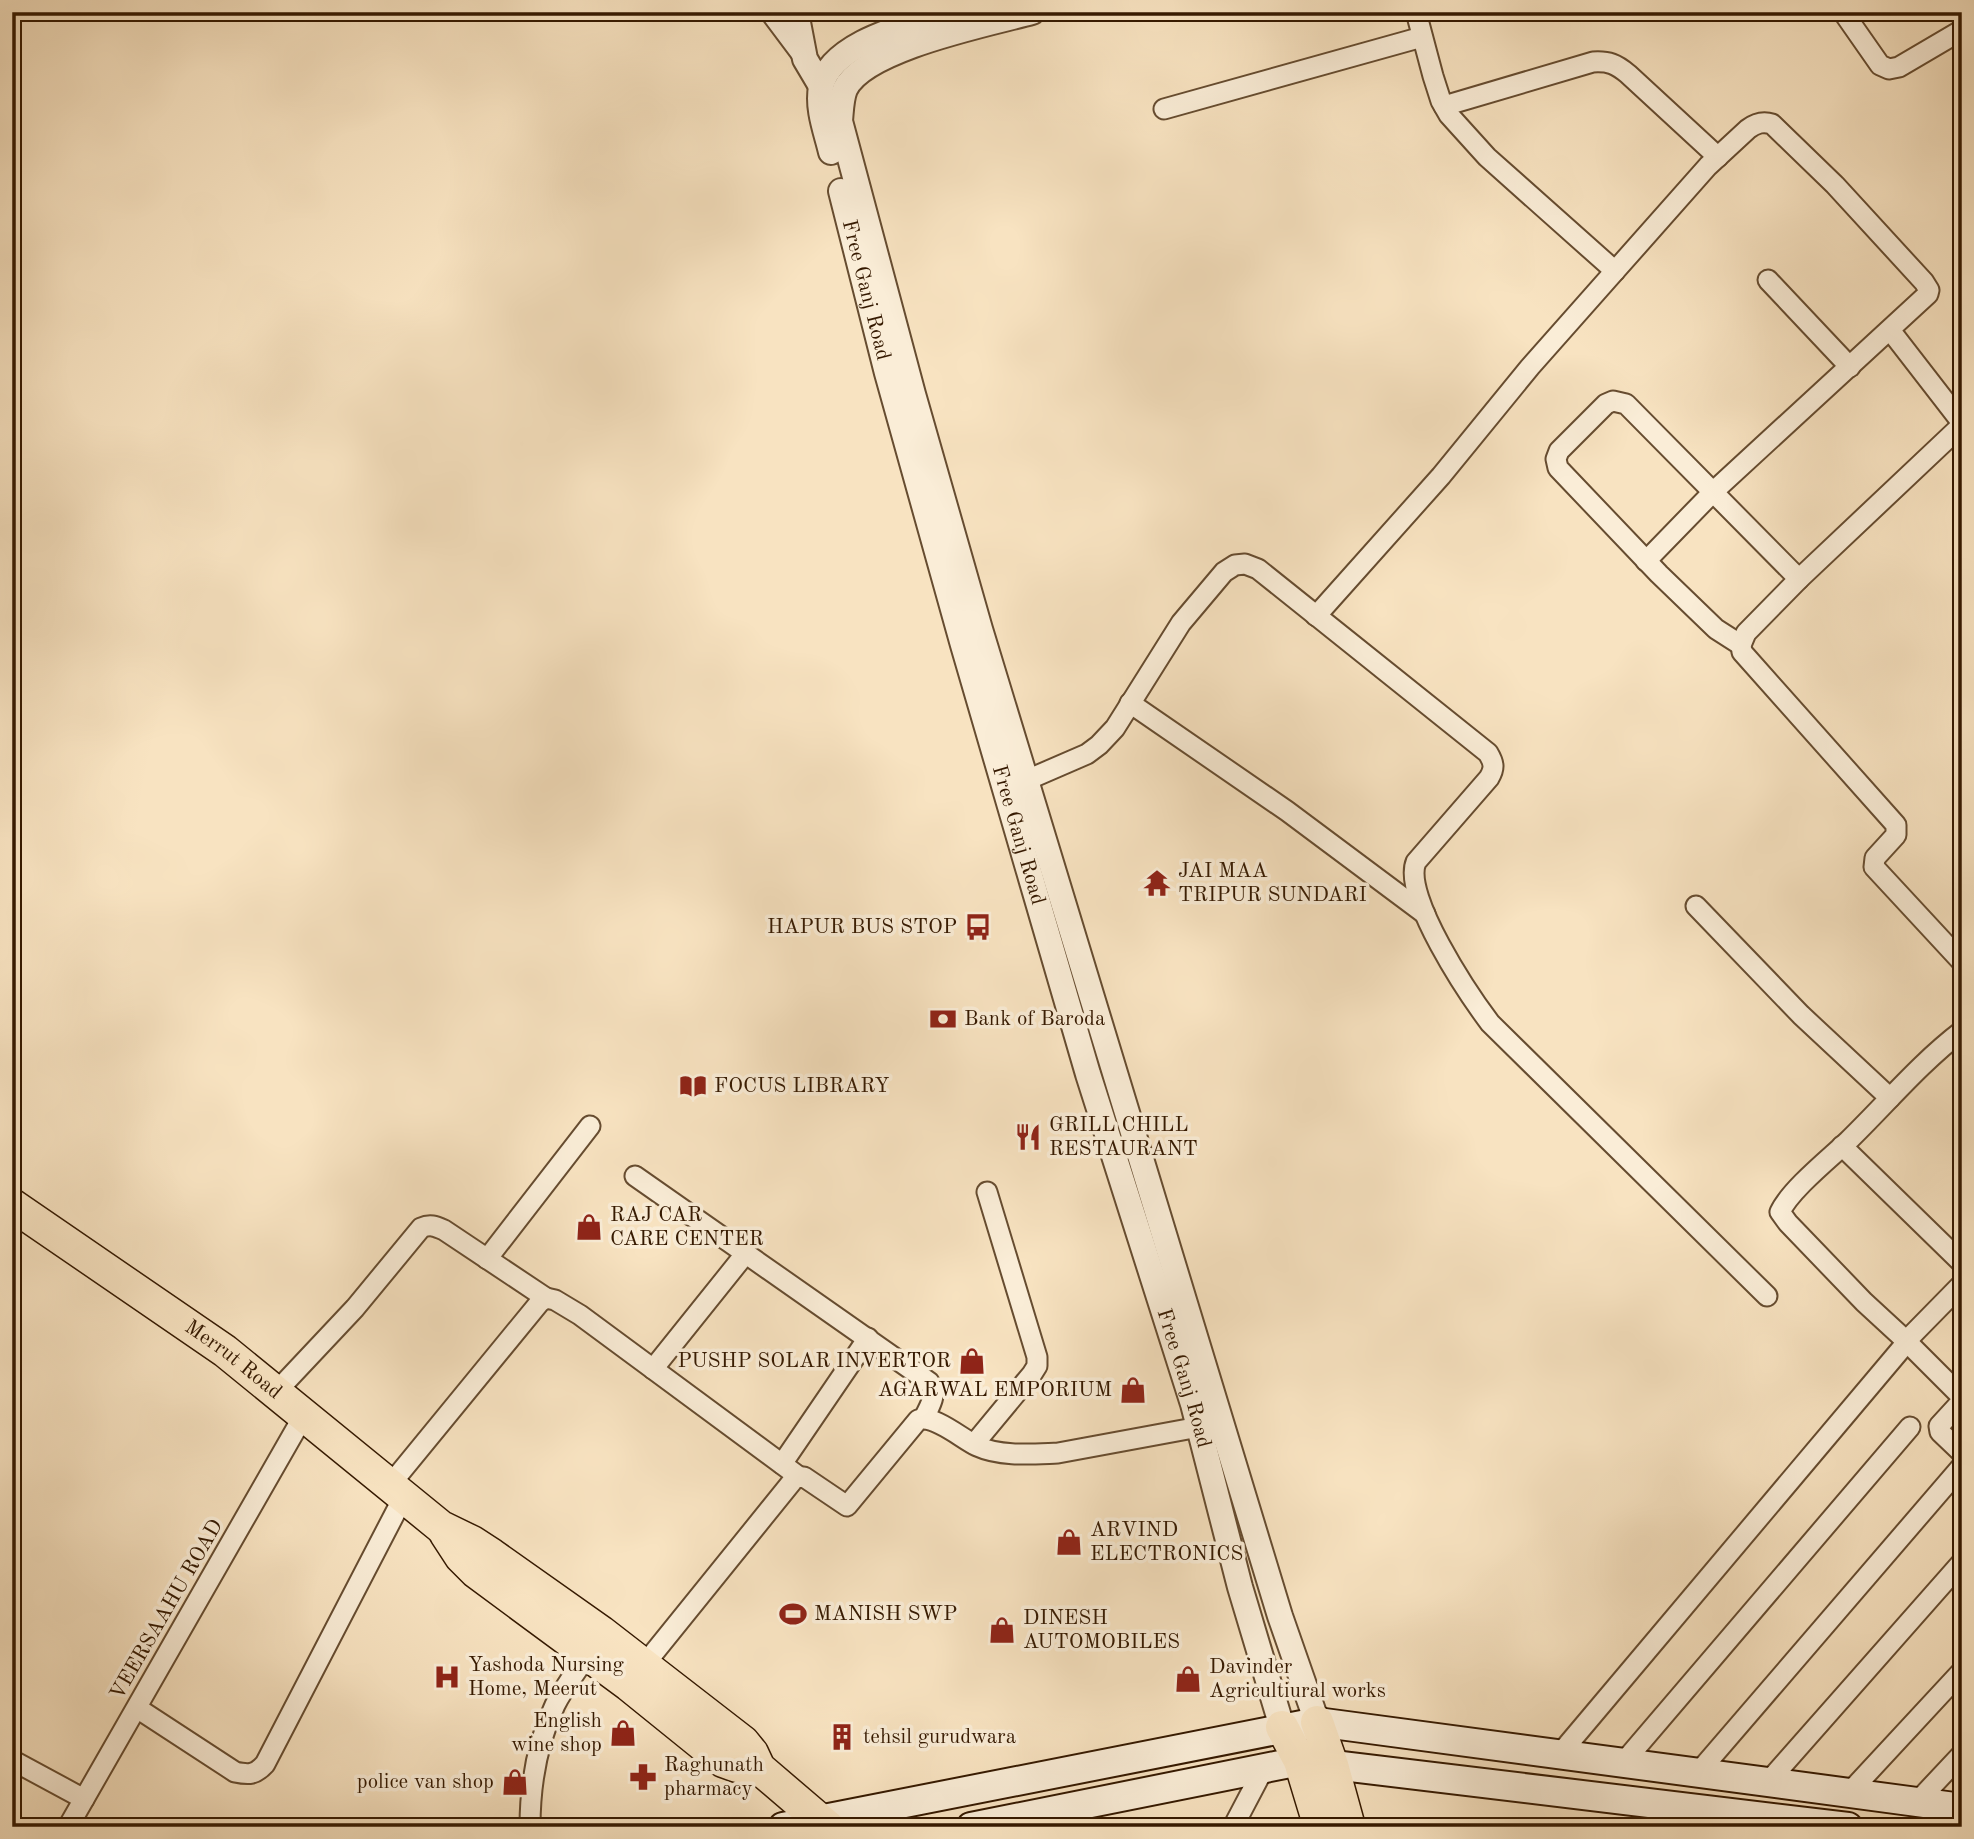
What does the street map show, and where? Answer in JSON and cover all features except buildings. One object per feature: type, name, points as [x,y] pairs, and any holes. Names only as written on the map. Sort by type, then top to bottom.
[{"type":"main road","name":"Merrut Road","points":[[12,1205],[225,1351],[441,1528],[492,1555],[644,1665],[743,1742],[759,1768],[824,1823]]},
{"type":"main road","name":"Merrut Road","points":[[441,1528],[476,1573],[588,1654],[723,1761],[737,1766],[759,1768]]},
{"type":"main road","points":[[1317,1722],[1349,1827]]},
{"type":"main road","points":[[783,1827],[824,1823],[1045,1774],[1317,1722],[1962,1808]]},
{"type":"main road","points":[[1282,1727],[1300,1761],[1320,1827]]},
{"type":"main road","points":[[971,1827],[1300,1761],[1848,1827]]},
{"type":"main road","points":[[1045,1774],[1056,1810]]},
{"type":"street","points":[[770,12],[821,86],[836,61],[853,47],[948,12]]},
{"type":"street","points":[[796,12],[805,60]]},
{"type":"street","points":[[1032,12],[911,45],[878,60],[858,74],[846,88],[840,121],[980,629],[1280,1616],[1317,1722]]},
{"type":"street","points":[[1416,12],[1444,106],[1461,130],[1487,157],[1615,271]]},
{"type":"street","points":[[1843,12],[1874,58],[1889,69],[1899,67],[1962,30]]},
{"type":"street","points":[[1164,109],[1422,37]]},
{"type":"street","points":[[1444,106],[1593,62],[1617,64],[1718,157]]},
{"type":"street","name":"Free Ganj Road","points":[[821,86],[820,111],[887,373],[959,632],[1088,1074],[1199,1426],[1240,1587],[1282,1727]]},
{"type":"street","points":[[1316,616],[1441,476],[1530,367],[1718,157],[1755,124],[1767,122],[1835,185],[1924,282],[1928,290],[1926,298],[1714,491],[1646,561]]},
{"type":"street","points":[[1768,280],[1850,367]]},
{"type":"street","points":[[1890,330],[1962,424],[1799,579],[1746,633],[1741,645],[1742,652],[1896,825],[1896,835],[1875,858],[1874,867],[1962,962]]},
{"type":"street","points":[[1741,645],[1716,629],[1646,561],[1558,468],[1556,459],[1559,451],[1606,404],[1620,401],[1626,404],[1799,579]]},
{"type":"street","points":[[1027,780],[1087,754],[1099,745],[1115,728],[1181,622],[1224,572],[1235,565],[1245,564],[1258,569],[1488,753],[1493,762],[1489,778],[1416,862],[1413,876],[1417,892],[1453,971],[1490,1023],[1767,1296]]},
{"type":"street","points":[[1130,703],[1287,811],[1427,915]]},
{"type":"street","points":[[1696,906],[1772,986],[1890,1098]]},
{"type":"street","points":[[1962,1031],[1930,1055],[1812,1175],[1780,1212],[1864,1302],[1961,1396],[1961,1402],[1939,1426],[1940,1432],[1962,1453]]},
{"type":"street","points":[[488,1259],[590,1126]]},
{"type":"street","points":[[1842,1146],[1962,1263]]},
{"type":"street","points":[[635,1176],[929,1381],[934,1389],[934,1396],[924,1418]]},
{"type":"street","points":[[974,1444],[1037,1366],[1037,1357],[987,1192]]},
{"type":"street","points":[[276,1392],[355,1308],[421,1228],[434,1225],[546,1298],[555,1300],[580,1315],[790,1470],[847,1506],[914,1423],[924,1418],[931,1419],[974,1444],[994,1451],[1016,1453],[1058,1453],[1199,1426]]},
{"type":"street","points":[[653,1369],[746,1253]]},
{"type":"street","points":[[1559,1755],[1904,1340],[1962,1284]]},
{"type":"street","points":[[137,1708],[235,1772],[249,1775],[258,1772],[265,1764],[397,1490],[540,1302],[546,1298]]},
{"type":"street","points":[[644,1665],[792,1481],[790,1470],[868,1338]]},
{"type":"street","name":"VEERSAAHU ROAD","points":[[68,1827],[304,1415]]},
{"type":"street","points":[[1623,1763],[1910,1427]]},
{"type":"street","points":[[1697,1774],[1962,1465]]},
{"type":"street","points":[[1767,1783],[1962,1562]]},
{"type":"street","points":[[530,1827],[536,1762],[544,1735],[556,1705],[588,1654]]},
{"type":"street","points":[[1848,1794],[1962,1671]]},
{"type":"street","points":[[1917,1802],[1962,1754]]},
{"type":"street","points":[[12,1760],[84,1799]]},
{"type":"street","points":[[1233,1827],[1264,1768]]},
{"type":"place","name":"JAI MAA TRIPUR SUNDARI","points":[[1157,883]]},
{"type":"place","name":"HAPUR BUS STOP","points":[[978,927]]},
{"type":"place","name":"Bank of Baroda","points":[[943,1019]]},
{"type":"place","name":"FOCUS LIBRARY","points":[[693,1086]]},
{"type":"place","name":"GRILL CHILL RESTAURANT","points":[[1028,1137]]},
{"type":"place","name":"RAJ CAR CARE CENTER","points":[[589,1227]]},
{"type":"place","name":"PUSHP SOLAR INVERTOR","points":[[972,1361]]},
{"type":"place","name":"AGARWAL EMPORIUM","points":[[1133,1390]]},
{"type":"place","name":"ARVIND ELECTRONICS","points":[[1069,1542]]},
{"type":"place","name":"MANISH SWP","points":[[793,1614]]},
{"type":"place","name":"DINESH AUTOMOBILES","points":[[1002,1630]]},
{"type":"place","name":"Yashoda Nursing Home, Meerut","points":[[447,1677]]},
{"type":"place","name":"Davinder Agricultiural works","points":[[1188,1679]]},
{"type":"place","name":"English wine shop","points":[[623,1733]]},
{"type":"place","name":"tehsil gurudwara","points":[[842,1737]]},
{"type":"place","name":"Raghunath pharmacy","points":[[643,1777]]},
{"type":"place","name":"police van shop","points":[[515,1782]]}]
